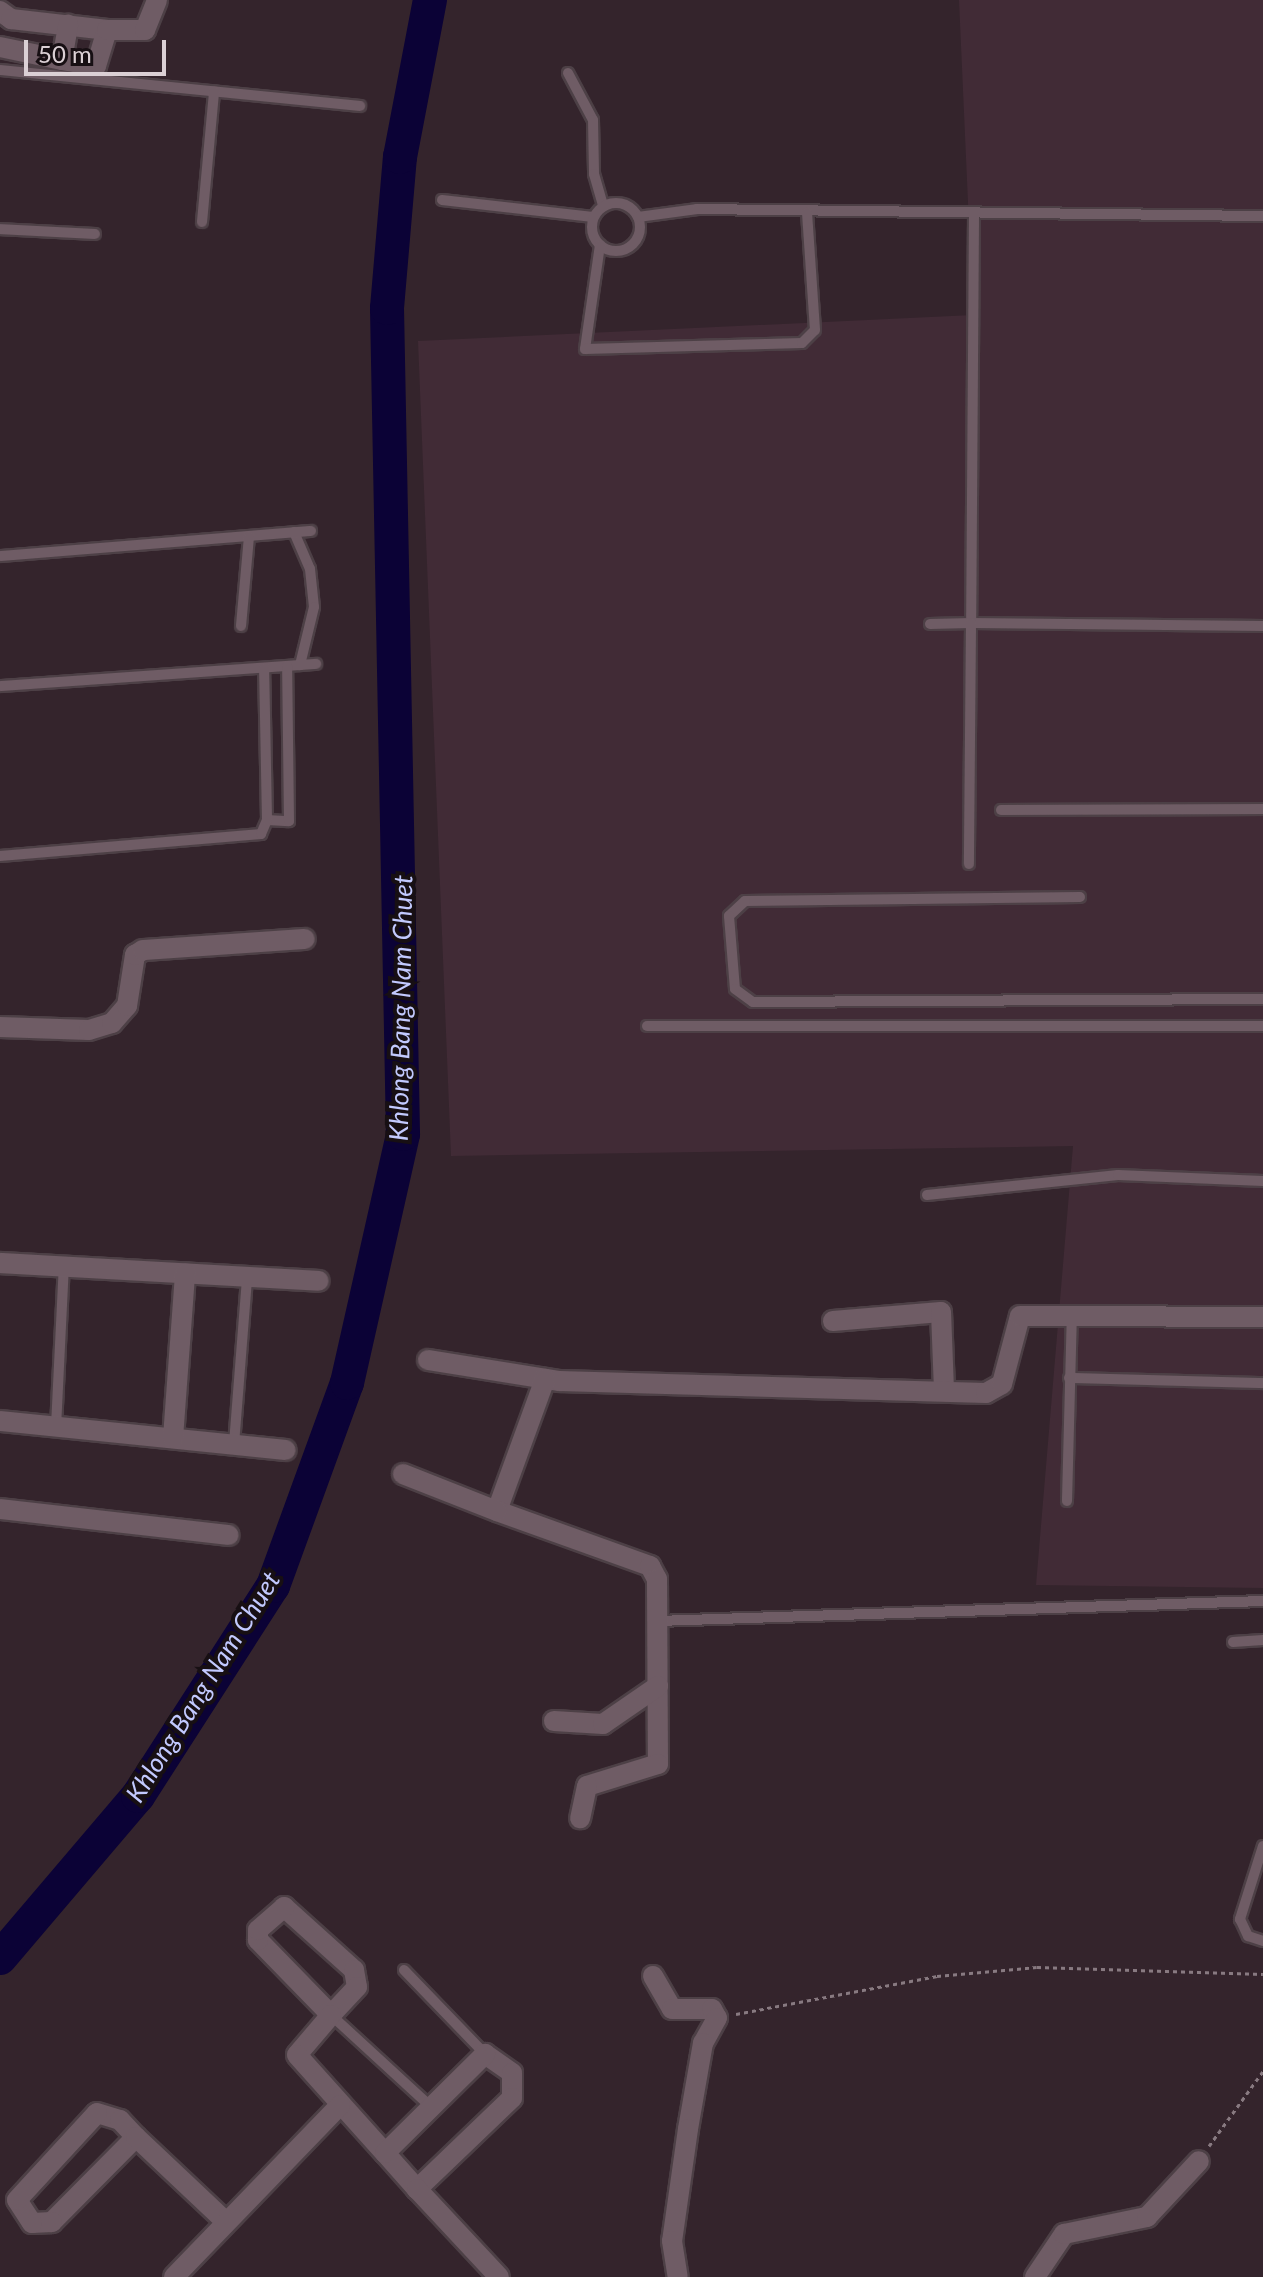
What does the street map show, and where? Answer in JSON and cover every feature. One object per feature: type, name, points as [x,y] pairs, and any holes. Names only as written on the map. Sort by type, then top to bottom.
[{"type":"street","points":[[0,11],[11,19],[107,30],[145,30],[157,0]]},
{"type":"street","points":[[62,60],[68,25]]},
{"type":"street","points":[[0,47],[96,66],[107,30]]},
{"type":"street","points":[[0,1027],[89,1030],[112,1023],[127,1006],[135,955],[143,950],[305,939]]},
{"type":"street","points":[[0,1263],[318,1281]]},
{"type":"street","points":[[173,1438],[185,1273]]},
{"type":"street","points":[[833,1321],[941,1312],[944,1391]]},
{"type":"street","points":[[428,1360],[545,1379],[746,1391],[996,1391],[1020,1316],[1072,1312],[1263,1317]]},
{"type":"street","points":[[497,1511],[545,1379]]},
{"type":"street","points":[[0,1421],[286,1450]]},
{"type":"street","points":[[403,1474],[650,1566],[657,1621],[658,1764],[587,1786],[580,1818]]},
{"type":"street","points":[[0,1509],[229,1535]]},
{"type":"street","points":[[554,1721],[603,1724],[658,1686]]},
{"type":"street","points":[[331,2015],[258,1940],[275,1911],[294,1910],[354,1970],[357,1987],[297,2055],[499,2277]]},
{"type":"street","points":[[653,1976],[672,2009],[712,2009],[717,2018],[703,2043],[688,2129],[672,2241],[678,2277]]},
{"type":"street","points":[[385,2153],[485,2054],[512,2073],[512,2098],[417,2189]]},
{"type":"street","points":[[174,2277],[340,2105]]},
{"type":"street","points":[[136,2137],[52,2222],[41,2226],[22,2215],[21,2193],[97,2113],[120,2120],[225,2221]]},
{"type":"street","points":[[1035,2277],[1064,2234],[1147,2217],[1199,2161]]},
{"type":"lane","points":[[0,70],[360,106]]},
{"type":"lane","points":[[568,73],[593,120],[594,174],[603,206]]},
{"type":"lane","points":[[202,222],[214,92]]},
{"type":"lane","points":[[442,200],[593,217]]},
{"type":"lane","points":[[593,217],[603,206],[627,205],[638,217]]},
{"type":"lane","points":[[638,217],[697,209],[974,215],[1263,216]]},
{"type":"lane","points":[[593,217],[600,245],[585,349],[802,343],[815,330],[807,212]]},
{"type":"lane","points":[[969,864],[974,215]]},
{"type":"lane","points":[[600,245],[620,250],[632,244],[638,217]]},
{"type":"lane","points":[[0,229],[95,234]]},
{"type":"lane","points":[[0,556],[311,531]]},
{"type":"lane","points":[[294,532],[310,569],[314,607],[300,665]]},
{"type":"lane","points":[[241,626],[249,536]]},
{"type":"lane","points":[[930,624],[1263,626]]},
{"type":"lane","points":[[0,686],[316,664]]},
{"type":"lane","points":[[0,856],[245,841],[267,820],[289,821],[287,666]]},
{"type":"lane","points":[[264,668],[267,820]]},
{"type":"lane","points":[[1001,810],[1263,809]]},
{"type":"lane","points":[[1080,897],[745,901],[729,916],[735,989],[753,1002],[1263,999]]},
{"type":"lane","points":[[647,1026],[1263,1026]]},
{"type":"lane","points":[[927,1195],[1118,1175],[1263,1181]]},
{"type":"lane","points":[[56,1427],[64,1266]]},
{"type":"lane","points":[[234,1444],[247,1277]]},
{"type":"lane","points":[[1067,1501],[1072,1312]]},
{"type":"lane","points":[[1069,1378],[1263,1383]]},
{"type":"lane","points":[[657,1621],[1263,1601]]},
{"type":"lane","points":[[1233,1642],[1263,1640]]},
{"type":"lane","points":[[1263,1846],[1240,1919],[1248,1936],[1263,1941]]},
{"type":"lane","points":[[404,1970],[485,2054]]},
{"type":"lane","points":[[331,2015],[431,2107]]},
{"type":"path","points":[[717,2018],[850,1990],[1037,1967],[1263,1974]]},
{"type":"path","points":[[1199,2161],[1263,2071]]},
{"type":"shaded area","points":[[959,0],[1263,0],[1263,1588],[1036,1585],[1073,1146],[451,1156],[418,341],[973,315]]},
{"type":"waterway","name":"Khlong Bang Nam Chuet","points":[[0,1958],[138,1796],[273,1586],[347,1383],[403,1134],[387,308],[400,157],[430,0]]}]
